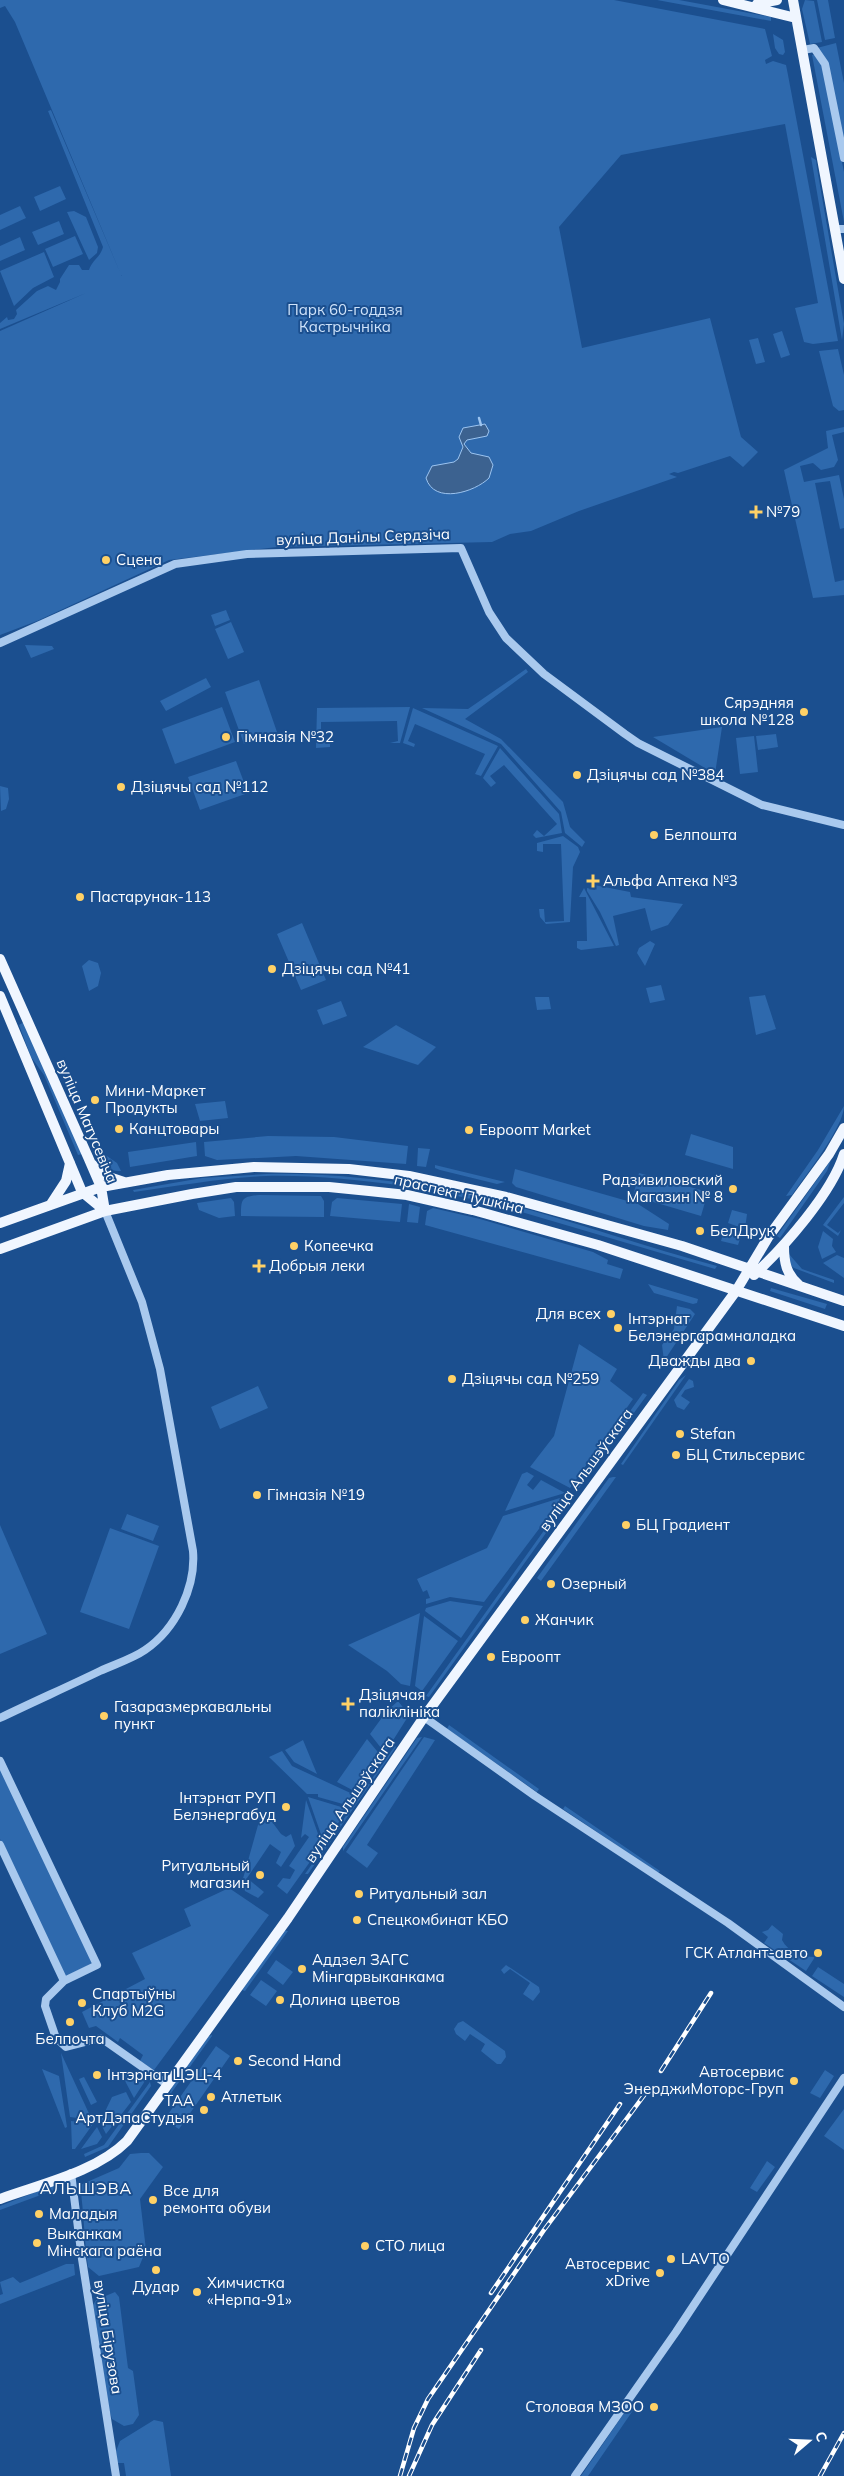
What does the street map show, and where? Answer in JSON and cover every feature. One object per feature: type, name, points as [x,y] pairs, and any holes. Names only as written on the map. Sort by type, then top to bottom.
[{"type":"main road","points":[[723,0],[796,18]]},
{"type":"main road","points":[[749,6],[777,0]]},
{"type":"main road","points":[[793,0],[840,229],[844,279]]},
{"type":"main road","name":"вуліца Матусевіча","points":[[0,959],[101,1187],[105,1211]]},
{"type":"main road","points":[[0,990],[14,1013],[19,1014],[21,1006]]},
{"type":"main road","name":"вуліца Матусевіча","points":[[0,996],[82,1192],[105,1211]]},
{"type":"main road","name":"вуліца Альшэўскага","points":[[754,1270],[769,1236],[830,1154],[844,1128]]},
{"type":"main road","name":"вуліца Альшэўскага","points":[[0,2199],[94,2164],[117,2151],[127,2141],[288,1918],[424,1717],[736,1291],[754,1270],[784,1246],[824,1193],[838,1169],[844,1154]]},
{"type":"main road","points":[[90,1161],[103,1174],[127,1183]]},
{"type":"main road","points":[[51,1204],[66,1181],[70,1162]]},
{"type":"main road","name":"праспект Пушкіна","points":[[0,1223],[82,1192],[101,1187],[203,1171],[263,1166],[349,1169],[409,1176],[515,1199],[682,1246],[844,1301]]},
{"type":"main road","name":"праспект Пушкіна","points":[[0,1249],[105,1211],[236,1187],[329,1187],[398,1194],[473,1210],[598,1245],[844,1326]]},
{"type":"main road","points":[[784,1246],[785,1265],[788,1274],[802,1288]]},
{"type":"street","points":[[803,50],[814,48],[825,64],[844,158]]},
{"type":"street","name":"вуліца Данілы Сердзіча","points":[[0,643],[175,564],[214,557],[247,554],[461,548],[463,558],[489,612],[506,638],[544,674],[625,734],[638,743],[762,805],[844,824]]},
{"type":"street","points":[[0,1718],[145,1650],[172,1620],[183,1603],[192,1582],[194,1568],[193,1551],[160,1369],[142,1302],[105,1211]]},
{"type":"street","points":[[424,1717],[541,1800],[728,1923],[844,2007]]},
{"type":"street","points":[[0,1761],[97,1965],[64,1981],[46,1999],[44,2006],[56,2038],[66,2047],[101,2038],[168,2085]]},
{"type":"street","points":[[0,1845],[64,1981]]},
{"type":"street","points":[[576,2476],[676,2332],[844,2078]]},
{"type":"street","name":"вуліца Бірузова","points":[[71,2173],[82,2259],[116,2476]]},
{"type":"green space","name":"Парк 60-годдзя Кастрычніка","points":[[0,0],[614,0],[765,29],[772,56],[765,60],[766,64],[773,61],[786,65],[838,341],[813,344],[804,342],[795,308],[818,303],[785,124],[621,155],[559,227],[582,348],[710,318],[741,437],[758,452],[743,467],[730,456],[678,473],[674,472],[669,474],[677,477],[579,511],[531,531],[510,534],[492,542],[277,547],[169,560],[37,621],[0,635],[0,331],[86,293],[0,329],[0,323],[7,317],[8,320],[14,319],[17,314],[16,310],[37,291],[48,286],[56,290],[60,279],[69,265],[79,265],[82,270],[89,270],[103,247],[48,111],[51,110],[122,277],[15,22],[5,6],[0,8]]},
{"type":"green space","points":[[657,0],[679,0],[771,17],[771,21]]},
{"type":"green space","points":[[805,0],[814,1],[822,42],[810,44],[802,9]]},
{"type":"green space","points":[[817,0],[828,0],[835,38],[825,40]]},
{"type":"green space","points":[[773,34],[783,40],[785,52],[783,55],[779,54],[775,48]]},
{"type":"green space","points":[[836,43],[844,83],[844,143],[817,48]]},
{"type":"green space","points":[[812,55],[815,55],[823,67],[844,172],[844,222]]},
{"type":"green space","points":[[811,157],[816,160],[844,324],[842,340]]},
{"type":"green space","points":[[60,186],[66,199],[40,211],[34,197]]},
{"type":"green space","points":[[20,206],[26,218],[0,230],[0,215]]},
{"type":"green space","points":[[74,211],[86,217],[98,247],[97,253],[89,260],[67,212]]},
{"type":"green space","points":[[59,221],[64,234],[38,245],[32,232]]},
{"type":"green space","points":[[75,236],[83,254],[53,267],[45,249]]},
{"type":"green space","points":[[20,237],[25,250],[0,261],[0,246]]},
{"type":"green space","points":[[44,252],[54,277],[33,288],[14,306],[0,271]]},
{"type":"green space","points":[[782,331],[790,355],[781,358],[773,334]]},
{"type":"green space","points":[[758,338],[765,362],[756,364],[749,340]]},
{"type":"green space","points":[[838,349],[844,375],[844,410],[839,411],[833,406],[819,351]]},
{"type":"green space","points":[[844,427],[844,432],[832,435],[838,460],[834,467],[821,470],[813,463],[800,466],[804,482],[839,475],[844,499],[844,528],[840,529],[830,481],[815,483],[835,582],[844,580],[844,595],[813,598],[784,470],[828,448],[826,431]]},
{"type":"green space","points":[[226,610],[230,620],[215,626],[211,615]]},
{"type":"green space","points":[[231,622],[244,652],[228,659],[215,629]]},
{"type":"green space","points":[[25,645],[52,646],[54,649],[31,658]]},
{"type":"green space","points":[[526,669],[528,672],[465,719],[501,739],[563,802],[570,827],[585,842],[582,847],[565,833],[561,812],[501,744],[422,708],[468,709]]},
{"type":"green space","points":[[206,678],[211,687],[166,711],[160,701]]},
{"type":"green space","points":[[259,680],[277,732],[244,744],[225,692]]},
{"type":"green space","points":[[222,707],[235,742],[175,764],[162,729]]},
{"type":"green space","points":[[410,707],[400,743],[390,743],[398,741],[397,721],[321,722],[321,742],[330,742],[330,747],[316,748],[317,708]]},
{"type":"green space","points":[[413,708],[498,746],[481,776],[475,774],[485,754],[415,724],[408,741],[415,744],[414,747],[403,743]]},
{"type":"green space","points":[[722,727],[715,774],[653,737]]},
{"type":"green space","points":[[776,734],[778,747],[758,750],[756,736]]},
{"type":"green space","points":[[754,736],[758,772],[740,774],[736,738]]},
{"type":"green space","points":[[500,748],[559,814],[562,833],[536,838],[533,835],[537,830],[544,836],[557,824],[504,765],[490,776],[496,783],[491,787],[483,778]]},
{"type":"green space","points":[[236,761],[248,793],[200,810],[188,777]]},
{"type":"green space","points":[[0,786],[8,788],[9,799],[6,809],[1,811]]},
{"type":"green space","points":[[563,836],[578,847],[580,852],[573,867],[570,922],[546,924],[540,917],[539,909],[544,909],[545,922],[564,921],[561,844],[543,844],[543,852],[537,851],[537,843]]},
{"type":"green space","points":[[594,885],[630,892],[631,897],[683,904],[668,925],[651,931],[645,908],[613,916],[619,945],[616,946],[600,912],[587,891],[587,888],[595,890]]},
{"type":"green space","points":[[584,888],[614,946],[581,950],[577,948],[577,941],[587,941],[586,897],[579,897]]},
{"type":"green space","points":[[302,923],[326,980],[301,990],[277,934]]},
{"type":"green space","points":[[650,941],[655,944],[645,966],[637,953],[639,948]]},
{"type":"green space","points":[[89,960],[98,963],[101,973],[98,986],[89,991],[82,966]]},
{"type":"green space","points":[[661,985],[665,1000],[650,1003],[646,988]]},
{"type":"green space","points":[[765,995],[776,1029],[756,1035],[749,997]]},
{"type":"green space","points":[[535,997],[549,997],[551,1009],[537,1010]]},
{"type":"green space","points":[[341,1001],[347,1016],[323,1025],[317,1010]]},
{"type":"green space","points":[[24,1022],[82,1154],[78,1155],[44,1075],[31,1057],[19,1025]]},
{"type":"green space","points":[[396,1025],[436,1047],[418,1065],[363,1047]]},
{"type":"green space","points":[[225,1101],[228,1118],[200,1121],[195,1104]]},
{"type":"green space","points":[[844,1106],[838,1126],[823,1151],[792,1195],[786,1196],[818,1150]]},
{"type":"green space","points":[[691,1134],[733,1147],[733,1169],[685,1155]]},
{"type":"green space","points":[[268,1136],[334,1137],[408,1146],[406,1164],[296,1156],[217,1160],[205,1156],[204,1142]]},
{"type":"green space","points":[[196,1142],[197,1156],[130,1167],[128,1152]]},
{"type":"green space","points":[[418,1148],[430,1149],[426,1167],[417,1166]]},
{"type":"green space","points":[[104,1154],[117,1163],[121,1171],[110,1169],[102,1163],[97,1156]]},
{"type":"green space","points":[[831,1160],[827,1171],[780,1238],[777,1236]]},
{"type":"green space","points":[[435,1165],[505,1182],[497,1184],[440,1170],[435,1168]]},
{"type":"green space","points":[[515,1169],[638,1204],[669,1224],[668,1230],[644,1226],[516,1187],[512,1183]]},
{"type":"green space","points":[[639,1173],[708,1192],[701,1216],[633,1196]]},
{"type":"green space","points":[[267,1174],[353,1177],[404,1183],[404,1186],[335,1178],[266,1176],[216,1180],[134,1192],[133,1190],[202,1178]]},
{"type":"green space","points":[[413,1184],[490,1199],[717,1266],[715,1269],[498,1205],[412,1186]]},
{"type":"green space","points":[[259,1195],[321,1196],[324,1201],[324,1217],[241,1216],[242,1202],[246,1198]]},
{"type":"green space","points":[[844,1197],[844,1203],[827,1225],[838,1233],[841,1230],[838,1236],[823,1225]]},
{"type":"green space","points":[[231,1198],[234,1202],[235,1216],[219,1218],[199,1210],[197,1203]]},
{"type":"green space","points":[[337,1198],[402,1204],[400,1222],[330,1216],[332,1202]]},
{"type":"green space","points":[[409,1204],[420,1207],[418,1223],[407,1222]]},
{"type":"green space","points":[[433,1208],[480,1219],[593,1252],[608,1260],[607,1264],[623,1269],[620,1279],[425,1225],[427,1211]]},
{"type":"green space","points":[[732,1210],[747,1214],[745,1229],[728,1223]]},
{"type":"green space","points":[[724,1231],[741,1236],[738,1245],[721,1241]]},
{"type":"green space","points":[[823,1231],[833,1239],[832,1246],[836,1252],[822,1259],[818,1247]]},
{"type":"green space","points":[[788,1253],[802,1269],[834,1280],[834,1283],[794,1268],[790,1265]]},
{"type":"green space","points":[[837,1255],[844,1258],[844,1278],[823,1263]]},
{"type":"green space","points":[[648,1284],[698,1299],[697,1303],[693,1304],[654,1293]]},
{"type":"green space","points":[[771,1288],[827,1304],[825,1309],[770,1291]]},
{"type":"green space","points":[[677,1306],[690,1309],[695,1314],[664,1361],[662,1345],[674,1329]]},
{"type":"green space","points":[[579,1344],[617,1369],[610,1381],[633,1399],[570,1488],[530,1467],[554,1436]]},
{"type":"green space","points":[[686,1375],[623,1465],[621,1464],[679,1380]]},
{"type":"green space","points":[[689,1379],[693,1381],[694,1387],[685,1390],[681,1396],[690,1402],[684,1410],[677,1407],[674,1400]]},
{"type":"green space","points":[[258,1386],[268,1408],[220,1429],[211,1407]]},
{"type":"green space","points":[[643,1393],[647,1395],[579,1488],[575,1488]]},
{"type":"green space","points":[[527,1472],[534,1476],[527,1485],[533,1490],[541,1480],[565,1493],[505,1511],[522,1474]]},
{"type":"green space","points":[[616,1477],[541,1581],[537,1578],[609,1478]]},
{"type":"green space","points":[[570,1494],[571,1498],[429,1697],[426,1696]]},
{"type":"green space","points":[[563,1497],[484,1602],[450,1597],[426,1604],[426,1599],[430,1598],[427,1590],[423,1592],[417,1579],[487,1548],[503,1516]]},
{"type":"green space","points":[[127,1514],[159,1526],[153,1541],[121,1529]]},
{"type":"green space","points":[[0,1525],[47,1634],[0,1654]]},
{"type":"green space","points":[[110,1528],[159,1546],[129,1629],[80,1612]]},
{"type":"green space","points":[[450,1601],[483,1606],[461,1638],[425,1611],[426,1608]]},
{"type":"green space","points":[[420,1613],[410,1686],[401,1684],[387,1671],[348,1645]]},
{"type":"green space","points":[[424,1616],[458,1641],[422,1691],[415,1686]]},
{"type":"green space","points":[[398,1701],[409,1715],[385,1753],[370,1734],[386,1712]]},
{"type":"green space","points":[[449,1725],[539,1789],[537,1792],[447,1729]]},
{"type":"green space","points":[[422,1737],[343,1851],[343,1847],[417,1738]]},
{"type":"green space","points":[[424,1737],[435,1740],[367,1845],[378,1853],[367,1868],[346,1852]]},
{"type":"green space","points":[[367,1739],[382,1757],[358,1793],[337,1782]]},
{"type":"green space","points":[[303,1740],[317,1774],[294,1762],[285,1750]]},
{"type":"green space","points":[[395,1746],[308,1874],[305,1874]]},
{"type":"green space","points":[[282,1751],[292,1766],[357,1796],[350,1806],[318,1797],[318,1794],[307,1794],[269,1757]]},
{"type":"green space","points":[[0,1766],[94,1962],[65,1977],[0,1839]]},
{"type":"green space","points":[[308,1797],[348,1809],[324,1843]]},
{"type":"green space","points":[[306,1800],[322,1845],[287,1894],[277,1886],[283,1878],[290,1879],[295,1870],[289,1866],[309,1837],[305,1834],[301,1838]]},
{"type":"green space","points":[[565,1806],[660,1871],[658,1873],[563,1809]]},
{"type":"green space","points":[[267,1815],[281,1834],[286,1837],[291,1834],[295,1846],[281,1867],[276,1863],[281,1852],[270,1844],[247,1878],[264,1892],[258,1898],[245,1891],[242,1882],[260,1818]]},
{"type":"green space","points":[[229,1888],[269,1915],[154,2070],[140,2061],[143,2055],[120,2038],[118,2042],[96,2026],[89,2028],[82,2012],[145,1979],[132,1953],[191,1926],[184,1909]]},
{"type":"green space","points":[[772,1925],[783,1934],[782,1940],[792,1951],[801,1955],[815,1957],[806,1971],[764,1943],[768,1937],[762,1932],[768,1930]]},
{"type":"green space","points":[[282,1930],[288,1931],[245,1991],[242,1990]]},
{"type":"green space","points":[[276,1960],[293,1972],[283,1985],[267,1973]]},
{"type":"green space","points":[[506,1965],[539,1987],[540,1992],[533,2001],[523,1994],[530,1983],[510,1969],[504,1974],[501,1970]]},
{"type":"green space","points":[[818,1967],[844,1984],[844,1997],[812,1976]]},
{"type":"green space","points":[[261,1980],[277,1991],[266,2006],[250,1995]]},
{"type":"green space","points":[[463,2021],[505,2051],[506,2057],[501,2064],[497,2064],[481,2051],[485,2044],[470,2034],[465,2041],[456,2034],[454,2029],[458,2023]]},
{"type":"green space","points":[[212,2035],[169,2096],[173,2083],[207,2037]]},
{"type":"green space","points":[[216,2046],[230,2056],[179,2129],[164,2120]]},
{"type":"green space","points":[[61,2053],[92,2120],[70,2117]]},
{"type":"green space","points":[[42,2069],[59,2076],[67,2127],[65,2128]]},
{"type":"green space","points":[[129,2070],[145,2081],[134,2098],[124,2079]]},
{"type":"green space","points":[[825,2070],[834,2076],[820,2098],[810,2093]]},
{"type":"green space","points":[[84,2077],[97,2102],[91,2105],[79,2079]]},
{"type":"green space","points":[[150,2082],[151,2086],[108,2147],[85,2157],[84,2154],[104,2145]]},
{"type":"green space","points":[[126,2092],[131,2102],[106,2134],[100,2122],[112,2097]]},
{"type":"green space","points":[[844,2109],[844,2150],[824,2136]]},
{"type":"green space","points":[[71,2121],[93,2124],[75,2149],[72,2149]]},
{"type":"green space","points":[[97,2127],[102,2137],[97,2144],[81,2149]]},
{"type":"green space","points":[[149,2153],[163,2167],[140,2199],[146,2250],[139,2267],[99,2276],[88,2267],[80,2185],[119,2168],[130,2154]]},
{"type":"green space","points":[[767,2161],[775,2167],[757,2192],[750,2188]]},
{"type":"green space","points":[[56,2184],[57,2189],[0,2210],[0,2206]]},
{"type":"green space","points":[[66,2264],[74,2264],[75,2275],[0,2304],[0,2295],[3,2294],[0,2282],[13,2277],[20,2283]]},
{"type":"green space","points":[[115,2292],[119,2297],[128,2368],[133,2371],[139,2415],[133,2424],[124,2426],[112,2419],[108,2406],[93,2305],[96,2300]]},
{"type":"green space","points":[[631,2403],[636,2406],[588,2476],[581,2476]]},
{"type":"green space","points":[[154,2420],[163,2422],[171,2476],[126,2476],[124,2463],[117,2463],[116,2451],[120,2441]]},
{"type":"shaded area","points":[[485,424],[489,431],[487,436],[467,440],[464,444],[471,453],[489,457],[493,465],[489,478],[474,488],[455,493],[446,494],[430,486],[426,478],[432,466],[454,462],[458,459],[463,447],[459,437],[463,428]]},
{"type":"waterway","points":[[479,418],[481,425]]},
{"type":"railway","points":[[661,2071],[711,1993]]},
{"type":"railway","points":[[400,2476],[414,2428],[428,2399],[544,2230],[648,2090]]},
{"type":"railway","points":[[491,2293],[620,2104]]},
{"type":"railway","points":[[409,2476],[432,2425],[481,2350]]},
{"type":"railway","points":[[820,2476],[844,2433]]},
{"type":"place","name":"№79","points":[[756,512]]},
{"type":"place","name":"Сцена","points":[[106,560]]},
{"type":"place","name":"Сярэдняя школа №128","points":[[804,712]]},
{"type":"place","name":"Гімназія №32","points":[[226,737]]},
{"type":"place","name":"Дзіцячы сад №384","points":[[577,775]]},
{"type":"place","name":"Дзіцячы сад №112","points":[[121,787]]},
{"type":"place","name":"Белпошта","points":[[654,835]]},
{"type":"place","name":"Альфа Аптека №3","points":[[593,881]]},
{"type":"place","name":"Пастарунак-113","points":[[80,897]]},
{"type":"place","name":"Дзіцячы сад №41","points":[[272,969]]},
{"type":"place","name":"Мини-Маркет Продукты","points":[[95,1100]]},
{"type":"place","name":"Канцтовары","points":[[119,1129]]},
{"type":"place","name":"Евроопт Market","points":[[469,1130]]},
{"type":"place","name":"Радзивиловский Магазин № 8","points":[[733,1189]]},
{"type":"place","name":"БелДрук","points":[[700,1231]]},
{"type":"place","name":"Копеечка","points":[[294,1246]]},
{"type":"place","name":"Добрыя леки","points":[[259,1266]]},
{"type":"place","name":"Для всех","points":[[611,1314]]},
{"type":"place","name":"Інтэрнат Белэнергарамналадка","points":[[618,1328]]},
{"type":"place","name":"Дважды два","points":[[751,1361]]},
{"type":"place","name":"Дзіцячы сад №259","points":[[452,1379]]},
{"type":"place","name":"Stefan","points":[[680,1434]]},
{"type":"place","name":"БЦ Стильсервис","points":[[676,1455]]},
{"type":"place","name":"Гімназія №19","points":[[257,1495]]},
{"type":"place","name":"БЦ Градиент","points":[[626,1525]]},
{"type":"place","name":"Озерный","points":[[551,1584]]},
{"type":"place","name":"Жанчик","points":[[525,1620]]},
{"type":"place","name":"Евроопт","points":[[491,1657]]},
{"type":"place","name":"Дзіцячая паліклініка","points":[[348,1704]]},
{"type":"place","name":"Газаразмеркавальны пункт","points":[[104,1716]]},
{"type":"place","name":"Інтэрнат РУП Белэнергабуд","points":[[286,1807]]},
{"type":"place","name":"Ритуальный магазин","points":[[260,1875]]},
{"type":"place","name":"Ритуальный зал","points":[[359,1894]]},
{"type":"place","name":"Спецкомбинат КБО","points":[[357,1920]]},
{"type":"place","name":"ГСК Атлант-авто","points":[[818,1953]]},
{"type":"place","name":"Аддзел ЗАГС Мінгарвыканкама","points":[[302,1969]]},
{"type":"place","name":"Долина цветов","points":[[280,2000]]},
{"type":"place","name":"Спартыўны Клуб M2G","points":[[82,2003]]},
{"type":"place","name":"Белпочта","points":[[70,2022]]},
{"type":"place","name":"Second Hand","points":[[238,2061]]},
{"type":"place","name":"Інтэрнат ЦЭЦ-4","points":[[97,2075]]},
{"type":"place","name":"Автосервис ЭнерджиМоторс-Груп","points":[[794,2081]]},
{"type":"place","name":"Атлетык","points":[[211,2097]]},
{"type":"place","name":"ТАА АртДэпаСтудыя","points":[[204,2110]]},
{"type":"place","name":"Все для ремонта обуви","points":[[153,2200]]},
{"type":"place","name":"Маладыя","points":[[39,2214]]},
{"type":"place","name":"Выканкам Мінскага раёна","points":[[37,2243]]},
{"type":"place","name":"СТО лица","points":[[365,2246]]},
{"type":"place","name":"LAVTO","points":[[671,2259]]},
{"type":"place","name":"Дудар","points":[[156,2270]]},
{"type":"place","name":"Автосервис xDrive","points":[[660,2273]]},
{"type":"place","name":"Химчистка «Нерпа-91»","points":[[197,2292]]},
{"type":"place","name":"Столовая МЗОО","points":[[654,2407]]},
{"type":"district","name":"АЛЬШЭВА","points":[[86,2188]]}]
